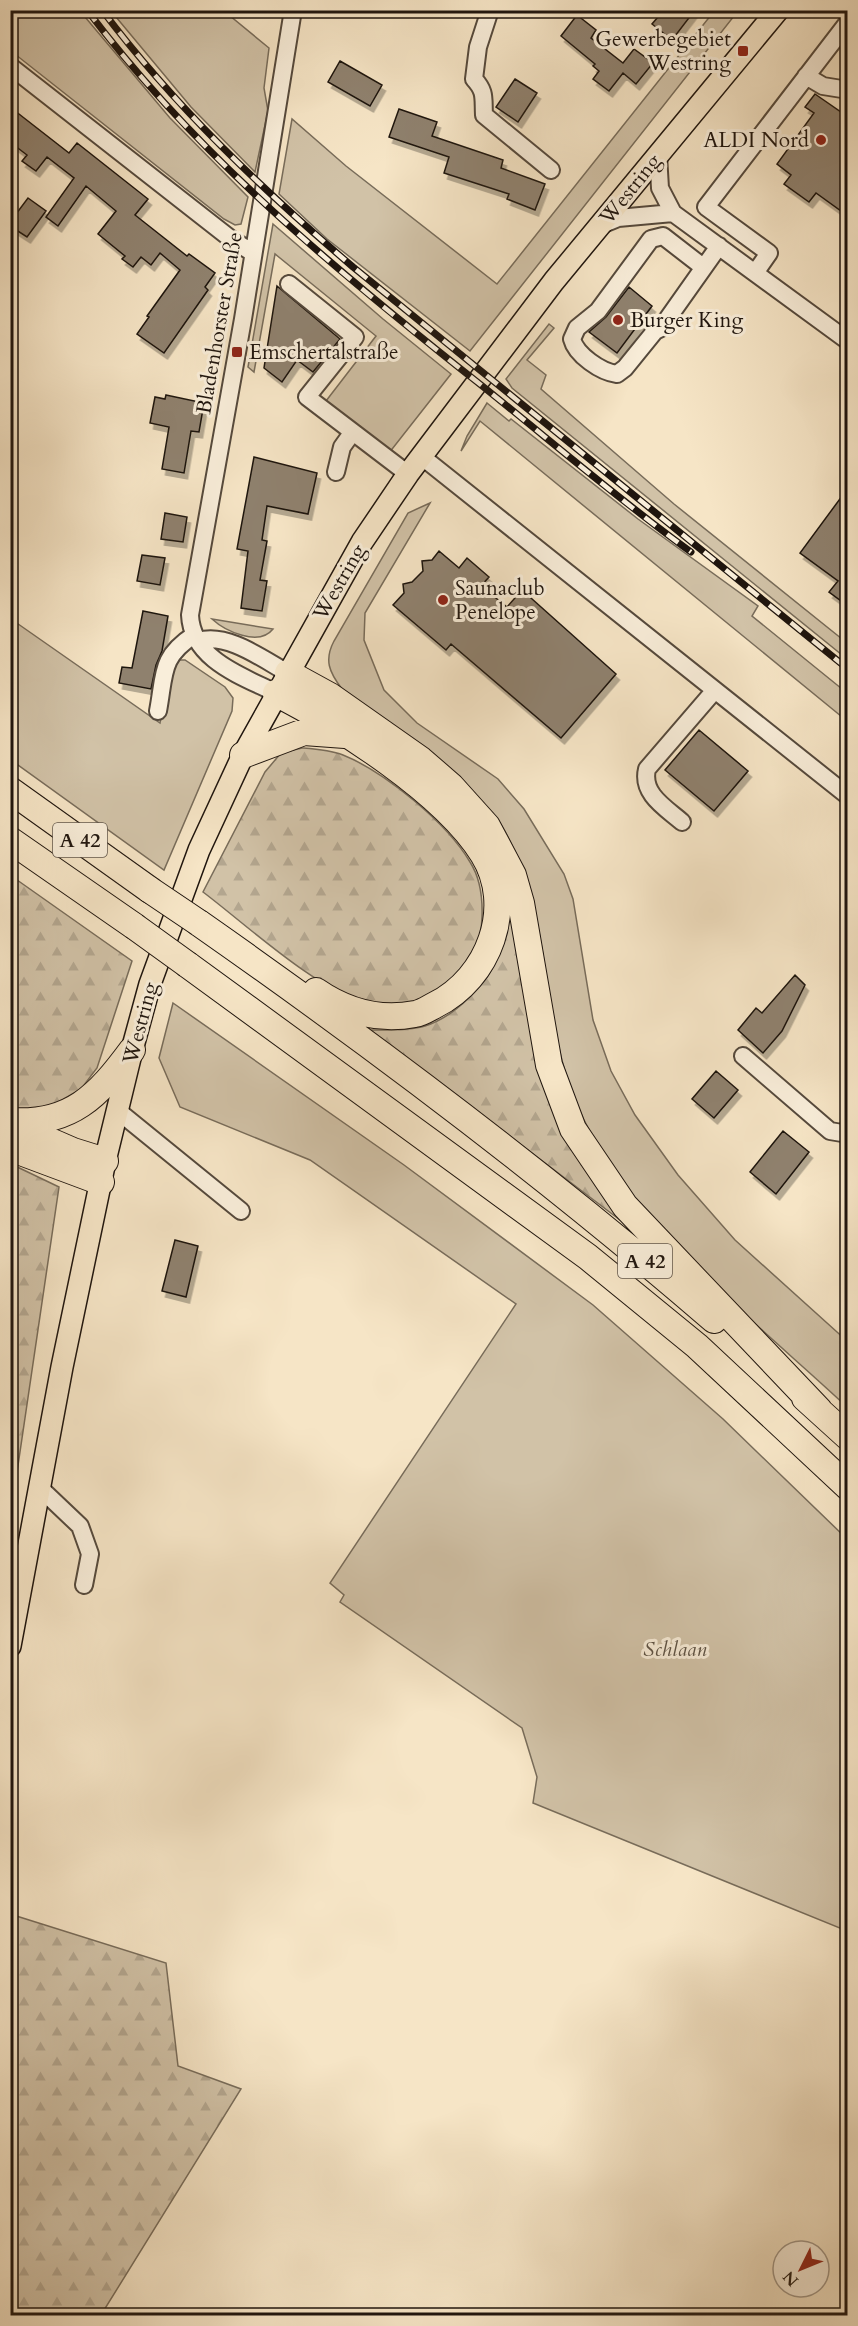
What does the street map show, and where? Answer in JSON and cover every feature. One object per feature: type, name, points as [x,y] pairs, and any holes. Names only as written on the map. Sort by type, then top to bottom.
[{"type":"highway","points":[[254,961],[290,975],[326,998],[361,1013],[391,1017],[417,1014],[444,1001],[476,972],[487,954],[496,914],[495,888],[484,855],[459,823],[435,800],[282,683]]},
{"type":"highway","points":[[282,683],[330,696],[421,760],[451,786],[487,826],[513,875],[521,903],[549,1065],[573,1129],[625,1206],[819,1410]]},
{"type":"highway","points":[[243,755],[304,732],[351,736]]},
{"type":"highway","name":"A 42","points":[[10,790],[254,961],[466,1118],[637,1253],[848,1437]]},
{"type":"highway","name":"A 42","points":[[10,840],[134,926],[588,1257],[697,1346],[848,1487]]},
{"type":"highway","points":[[10,860],[81,889]]},
{"type":"highway","points":[[10,1123],[33,1122],[74,1111],[107,1082],[132,1050]]},
{"type":"highway","points":[[10,1123],[73,1151],[103,1172]]},
{"type":"highway","points":[[10,1148],[103,1172]]},
{"type":"main road","name":"Westring","points":[[10,1646],[103,1172],[132,1050],[150,984],[199,850],[243,755],[362,542],[408,474],[554,281],[778,10]]},
{"type":"street","name":"Bladenhorster Straße","points":[[196,638],[190,615],[254,253],[293,10]]},
{"type":"street","points":[[490,10],[478,47],[474,79],[482,88],[485,98],[484,115],[488,121],[551,170]]},
{"type":"street","points":[[755,273],[769,254],[706,207],[848,22]]},
{"type":"street","points":[[10,66],[231,240],[254,253]]},
{"type":"street","points":[[806,76],[823,86],[848,90]]},
{"type":"street","points":[[657,155],[660,188],[673,213],[848,341]]},
{"type":"street","points":[[601,225],[618,218],[655,212],[673,213]]},
{"type":"street","points":[[703,267],[663,236],[651,239],[598,311],[577,328],[572,339],[574,348],[607,373],[617,374],[625,368],[655,331],[661,328],[719,246]]},
{"type":"street","points":[[289,284],[355,337],[306,398],[408,474]]},
{"type":"street","points":[[336,472],[342,447],[352,433]]},
{"type":"street","points":[[421,456],[848,796]]},
{"type":"street","points":[[196,638],[204,652],[216,661],[282,683]]},
{"type":"street","points":[[158,711],[169,657],[179,645],[196,638],[209,638],[224,642],[282,683]]},
{"type":"street","points":[[682,822],[647,789],[645,778],[647,769],[715,690]]},
{"type":"street","points":[[743,1056],[830,1131],[842,1133],[848,1129]]},
{"type":"street","points":[[118,1111],[241,1211]]},
{"type":"street","points":[[40,1488],[80,1526],[90,1554],[84,1585]]},
{"type":"green space","points":[[715,10],[738,11],[470,351],[327,239],[279,194],[292,119],[346,166],[497,284]]},
{"type":"green space","points":[[10,11],[80,11],[170,118],[248,197],[241,224],[235,225],[224,219],[11,51]]},
{"type":"green space","points":[[111,11],[224,11],[269,48],[264,88],[268,111],[255,172],[191,107]]},
{"type":"green space","points":[[273,224],[451,374],[389,453],[327,407],[326,401],[376,336],[275,254],[254,372],[248,367]]},
{"type":"green space","points":[[549,324],[554,328],[527,360],[546,375],[541,389],[674,504],[847,643],[847,659],[512,388],[506,379]]},
{"type":"green space","points":[[487,403],[509,421],[511,419],[638,519],[758,606],[752,616],[847,693],[847,721],[480,421],[461,451],[467,436]]},
{"type":"green space","points":[[430,503],[365,613],[364,640],[384,690],[417,723],[498,779],[524,809],[564,874],[573,899],[593,1020],[611,1071],[635,1115],[678,1175],[735,1240],[847,1341],[847,1407],[688,1260],[617,1176],[590,1131],[569,1084],[553,1018],[528,885],[516,853],[500,823],[342,689],[331,671],[329,654],[334,641],[408,513]]},
{"type":"green space","points":[[11,619],[160,723],[172,660],[185,660],[225,687],[233,698],[232,711],[164,870],[11,760]]},
{"type":"green space","points":[[212,619],[273,629],[259,637],[251,637],[233,632]]},
{"type":"green space","points":[[302,748],[338,753],[377,773],[431,815],[460,847],[470,862],[480,887],[482,902],[478,947],[467,971],[433,994],[415,1002],[387,1007],[368,1004],[348,996],[304,971],[203,892],[265,772],[281,753]]},
{"type":"green space","points":[[10,875],[132,961],[97,1068],[81,1089],[43,1111],[11,1111]]},
{"type":"green space","points":[[504,879],[595,1183],[620,1220],[370,1030],[418,1028],[436,1022],[458,1007],[479,987],[488,976],[498,953]]},
{"type":"green space","name":"Schlaan","points":[[173,1003],[404,1165],[593,1305],[723,1419],[847,1539],[847,1931],[533,1803],[537,1777],[522,1728],[340,1602],[344,1595],[330,1583],[516,1304],[310,1160],[180,1107],[159,1058]]},
{"type":"green space","points":[[11,1164],[59,1187],[11,1513]]},
{"type":"green space","points":[[10,1914],[166,1963],[178,2066],[241,2089],[101,2315],[11,2315]]},
{"type":"building","points":[[664,10],[695,10],[672,40],[652,24]]},
{"type":"building","points":[[577,15],[596,30],[591,38],[623,63],[634,49],[653,63],[636,84],[623,73],[609,91],[593,79],[599,71],[593,66],[595,64],[561,36]]},
{"type":"building","points":[[340,61],[382,85],[370,106],[328,82]]},
{"type":"building","points":[[515,79],[537,93],[518,122],[496,107]]},
{"type":"building","name":"ALDI Nord","points":[[815,94],[848,117],[848,216],[816,193],[809,202],[784,184],[791,175],[777,164],[814,113],[805,107]]},
{"type":"building","points":[[10,107],[69,153],[77,143],[148,199],[135,215],[187,256],[189,254],[215,273],[205,287],[208,290],[164,353],[137,334],[180,270],[160,253],[151,265],[141,257],[133,267],[122,259],[125,256],[98,234],[116,211],[86,186],[58,226],[46,217],[74,178],[47,157],[36,171],[22,161],[27,155],[10,142]]},
{"type":"building","points":[[399,109],[437,122],[432,136],[503,160],[501,168],[545,184],[535,210],[507,199],[509,194],[444,173],[449,157],[389,137]]},
{"type":"building","points":[[28,198],[46,211],[27,237],[10,226],[10,222]]},
{"type":"building","points":[[277,286],[340,339],[313,372],[297,360],[282,382],[264,368]]},
{"type":"building","name":"Burger King","points":[[629,287],[652,306],[617,353],[589,332],[606,317]]},
{"type":"building","points":[[166,395],[204,403],[199,432],[191,431],[184,473],[162,469],[169,427],[150,423],[155,397],[165,399]]},
{"type":"building","points":[[254,457],[317,473],[308,514],[267,506],[262,540],[267,541],[260,580],[267,581],[262,611],[241,608],[248,551],[237,549]]},
{"type":"building","points":[[848,488],[848,606],[829,592],[838,581],[800,553]]},
{"type":"building","points":[[165,513],[187,517],[183,542],[161,539]]},
{"type":"building","points":[[439,551],[459,568],[467,558],[489,577],[481,586],[507,607],[522,590],[616,674],[561,738],[451,644],[446,650],[393,605],[404,593],[403,584],[412,582],[423,571],[422,561],[432,560]]},
{"type":"building","points":[[142,555],[165,558],[160,585],[137,581]]},
{"type":"building","points":[[143,611],[168,616],[162,651],[156,665],[151,689],[119,683],[122,667],[132,668]]},
{"type":"building","points":[[699,730],[748,771],[714,811],[665,770]]},
{"type":"building","points":[[795,975],[805,985],[782,1031],[763,1053],[738,1030],[756,1008],[762,1013]]},
{"type":"building","points":[[716,1071],[738,1090],[714,1118],[692,1099]]},
{"type":"building","points":[[783,1131],[809,1152],[776,1194],[750,1172]]},
{"type":"building","points":[[175,1240],[198,1246],[186,1297],[162,1291]]},
{"type":"railway","points":[[87,10],[175,115],[272,210],[375,299],[611,491],[691,552]]},
{"type":"railway","points":[[102,10],[159,80],[221,146],[319,238],[848,669]]},
{"type":"place","name":"Gewerbegebiet Westring","points":[[743,51]]},
{"type":"place","name":"ALDI Nord","points":[[821,140]]},
{"type":"place","name":"Burger King","points":[[618,320]]},
{"type":"place","name":"Emschertalstraße","points":[[237,352]]},
{"type":"place","name":"Saunaclub Penelope","points":[[443,600]]}]
